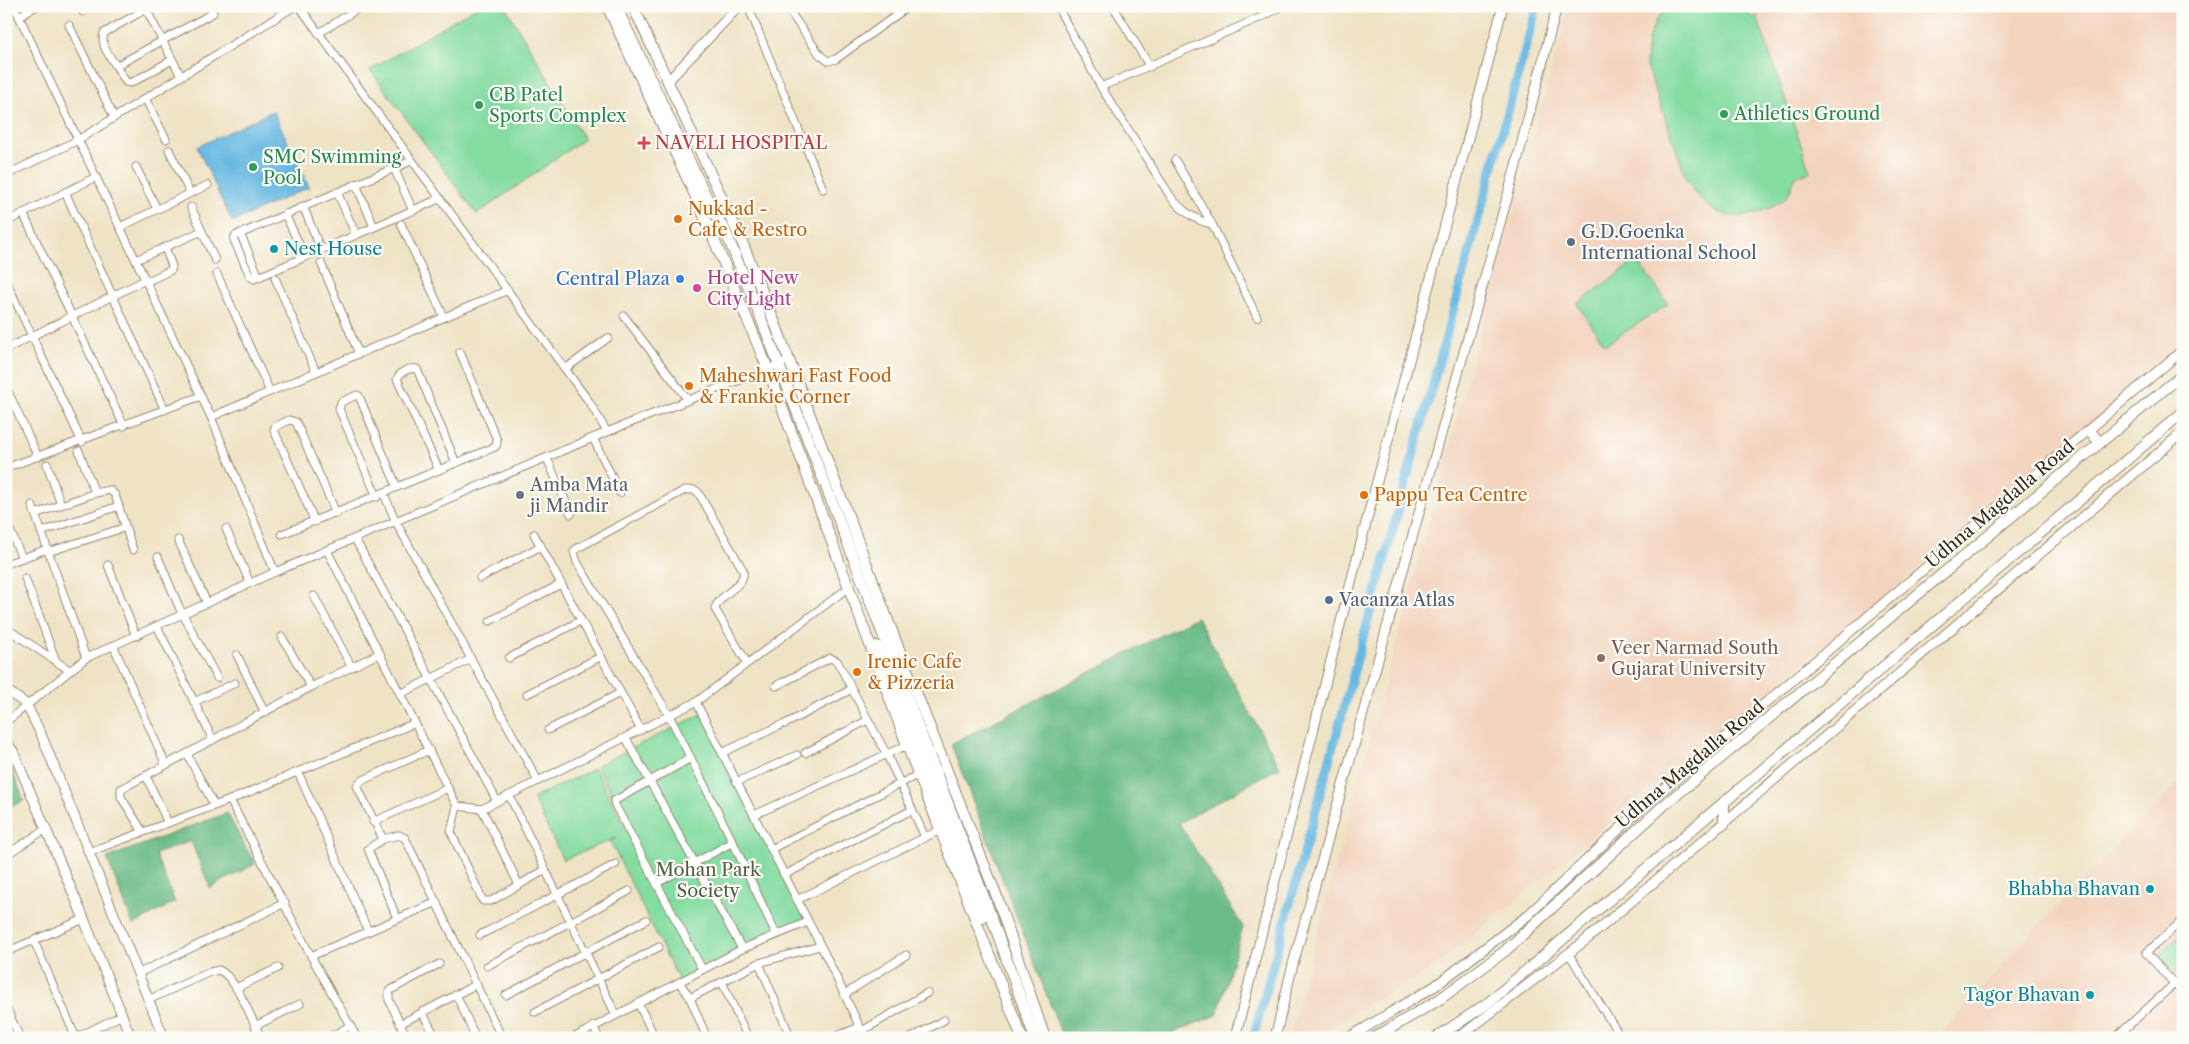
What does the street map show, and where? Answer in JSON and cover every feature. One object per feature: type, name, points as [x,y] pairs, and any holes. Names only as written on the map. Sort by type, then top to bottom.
[{"type":"main road","points":[[607,6],[773,367],[848,588],[907,745],[1022,1038]]},
{"type":"main road","points":[[616,6],[714,215],[717,230],[773,367],[1011,983],[1035,1038]]},
{"type":"main road","points":[[633,6],[742,242],[790,360],[898,647],[997,897],[1045,1038]]},
{"type":"main road","name":"Udhna Magdalla Road","points":[[1374,1038],[1440,999],[1505,951],[1662,806],[2183,374]]},
{"type":"main road","points":[[1436,1038],[1488,1003],[2183,412]]},
{"type":"main road","points":[[2089,430],[2100,443]]},
{"type":"main road","points":[[1724,802],[1724,824]]},
{"type":"main road","points":[[1011,983],[1027,1038]]},
{"type":"street","points":[[14,6],[211,417],[276,572]]},
{"type":"street","points":[[19,16],[36,6]]},
{"type":"street","points":[[116,66],[213,13],[209,6]]},
{"type":"street","points":[[6,175],[78,140],[295,6]]},
{"type":"street","points":[[299,6],[565,368],[590,403],[607,432]]},
{"type":"street","points":[[318,33],[362,6]]},
{"type":"street","points":[[668,81],[739,6]]},
{"type":"street","points":[[748,6],[823,188]]},
{"type":"street","points":[[786,6],[820,55],[825,61],[831,62],[909,6]]},
{"type":"street","points":[[1056,6],[1101,87],[1175,202],[1197,219],[1212,224]]},
{"type":"street","points":[[1113,6],[1150,67]]},
{"type":"street","points":[[1101,87],[1266,15],[1281,6]]},
{"type":"street","points":[[1235,1038],[1364,533],[1503,6]]},
{"type":"street","points":[[1275,1038],[1293,964],[1514,173],[1557,6]]},
{"type":"street","points":[[172,60],[131,83],[126,82],[103,45],[104,33],[148,8],[162,41],[181,76]]},
{"type":"street","points":[[69,25],[114,118]]},
{"type":"street","points":[[145,98],[166,139]]},
{"type":"street","points":[[168,150],[190,193]]},
{"type":"street","points":[[411,160],[235,236],[234,240],[250,276],[254,279],[259,277],[440,199]]},
{"type":"street","points":[[1175,160],[1212,224],[1258,317]]},
{"type":"street","points":[[136,167],[157,209]]},
{"type":"street","points":[[394,168],[413,211]]},
{"type":"street","points":[[6,222],[96,178]]},
{"type":"street","points":[[356,184],[374,227]]},
{"type":"street","points":[[120,227],[208,185]]},
{"type":"street","points":[[64,192],[165,410]]},
{"type":"street","points":[[337,192],[356,235]]},
{"type":"street","points":[[303,206],[321,250]]},
{"type":"street","points":[[191,207],[215,260]]},
{"type":"street","points":[[23,213],[124,426]]},
{"type":"street","points":[[286,214],[304,257]]},
{"type":"street","points":[[401,224],[444,317]]},
{"type":"street","points":[[136,260],[202,231]]},
{"type":"street","points":[[6,349],[72,315],[171,270],[172,266],[165,248]]},
{"type":"street","points":[[321,263],[359,354]]},
{"type":"street","points":[[218,274],[270,392]]},
{"type":"street","points":[[275,278],[316,372]]},
{"type":"street","points":[[6,281],[82,442]]},
{"type":"street","points":[[211,417],[508,290]]},
{"type":"street","points":[[624,316],[688,400]]},
{"type":"street","points":[[565,368],[608,338]]},
{"type":"street","points":[[1348,1038],[1435,986],[1527,916],[1645,805],[2183,350]]},
{"type":"street","points":[[282,534],[377,497],[495,447],[497,444],[460,352]]},
{"type":"street","points":[[6,722],[26,704],[86,658],[327,550],[607,432],[790,360]]},
{"type":"street","points":[[438,470],[397,379],[400,374],[411,369],[417,369],[456,463]]},
{"type":"street","points":[[6,388],[38,457]]},
{"type":"street","points":[[14,465],[82,442],[201,396]]},
{"type":"street","points":[[377,497],[339,409],[342,402],[360,396],[397,487]]},
{"type":"street","points":[[315,522],[274,430],[274,427],[289,420],[296,422],[336,513]]},
{"type":"street","points":[[1458,1038],[1569,954],[2183,432]]},
{"type":"street","points":[[593,438],[620,493]]},
{"type":"street","points":[[80,451],[94,492]]},
{"type":"street","points":[[547,458],[571,514]]},
{"type":"street","points":[[47,464],[60,505]]},
{"type":"street","points":[[747,663],[715,609],[721,599],[742,580],[743,570],[698,492],[685,490],[579,546],[574,552],[577,562],[668,715],[691,758],[776,934]]},
{"type":"street","points":[[35,514],[94,492],[112,491],[119,506],[133,550]]},
{"type":"street","points":[[384,494],[396,522],[538,781]]},
{"type":"street","points":[[32,504],[86,658]]},
{"type":"street","points":[[41,532],[119,506]]},
{"type":"street","points":[[6,521],[22,558]]},
{"type":"street","points":[[6,564],[126,527]]},
{"type":"street","points":[[226,528],[250,583]]},
{"type":"street","points":[[534,534],[641,730]]},
{"type":"street","points":[[355,539],[497,801]]},
{"type":"street","points":[[178,540],[207,603]]},
{"type":"street","points":[[480,578],[541,546]]},
{"type":"street","points":[[327,550],[457,806],[451,832],[480,898],[483,901],[491,901],[546,870]]},
{"type":"street","points":[[158,557],[183,614],[217,678]]},
{"type":"street","points":[[108,565],[136,636]]},
{"type":"street","points":[[25,578],[56,662]]},
{"type":"street","points":[[490,622],[561,584]]},
{"type":"street","points":[[457,806],[482,809],[696,702],[848,588]]},
{"type":"street","points":[[314,596],[351,666]]},
{"type":"street","points":[[509,658],[580,620]]},
{"type":"street","points":[[157,626],[213,740]]},
{"type":"street","points":[[6,628],[69,670]]},
{"type":"street","points":[[282,637],[311,687]]},
{"type":"street","points":[[114,646],[166,765]]},
{"type":"street","points":[[143,832],[120,797],[120,792],[125,786],[351,666],[380,653]]},
{"type":"street","points":[[237,655],[265,713]]},
{"type":"street","points":[[527,694],[600,657]]},
{"type":"street","points":[[776,686],[830,658],[837,661],[887,755],[925,837]]},
{"type":"street","points":[[400,694],[471,659]]},
{"type":"street","points":[[194,702],[235,683]]},
{"type":"street","points":[[722,753],[852,688]]},
{"type":"street","points":[[6,690],[26,704],[41,734],[164,1038]]},
{"type":"street","points":[[548,730],[620,693]]},
{"type":"street","points":[[696,702],[845,994],[862,1032]]},
{"type":"street","points":[[805,753],[868,720]]},
{"type":"street","points":[[89,852],[230,800],[414,723]]},
{"type":"street","points":[[626,738],[742,949]]},
{"type":"street","points":[[6,741],[46,829],[131,1038]]},
{"type":"street","points":[[754,815],[907,745]]},
{"type":"street","points":[[383,839],[357,789],[358,783],[429,750]]},
{"type":"street","points":[[187,754],[214,805]]},
{"type":"street","points":[[737,782],[797,755]]},
{"type":"street","points":[[691,758],[614,801],[702,969]]},
{"type":"street","points":[[298,772],[368,931]]},
{"type":"street","points":[[771,849],[919,774]]},
{"type":"street","points":[[146,776],[168,823]]},
{"type":"street","points":[[373,822],[448,788]]},
{"type":"street","points":[[509,795],[616,1015]]},
{"type":"street","points":[[230,800],[311,956],[358,1038]]},
{"type":"street","points":[[482,809],[519,885]]},
{"type":"street","points":[[784,875],[912,810]]},
{"type":"street","points":[[6,855],[46,829]]},
{"type":"street","points":[[797,900],[940,830]]},
{"type":"street","points":[[397,918],[368,853],[369,847],[383,839],[399,835],[405,838],[502,1038]]},
{"type":"street","points":[[657,883],[733,842]]},
{"type":"street","points":[[480,935],[616,864]]},
{"type":"street","points":[[487,966],[628,891]]},
{"type":"street","points":[[311,956],[437,902]]},
{"type":"street","points":[[137,974],[285,903]]},
{"type":"street","points":[[6,952],[84,920]]},
{"type":"street","points":[[506,995],[646,920]]},
{"type":"street","points":[[2183,920],[2146,953],[2183,993]]},
{"type":"street","points":[[573,1038],[742,949],[808,922]]},
{"type":"street","points":[[34,941],[76,1038],[122,1015]]},
{"type":"street","points":[[690,998],[760,964],[820,946]]},
{"type":"street","points":[[535,1012],[659,947]]},
{"type":"street","points":[[1569,954],[1621,1038]]},
{"type":"street","points":[[845,994],[906,955]]},
{"type":"street","points":[[407,1038],[389,1000],[389,991],[439,964]]},
{"type":"street","points":[[760,964],[791,1038]]},
{"type":"street","points":[[236,988],[278,968]]},
{"type":"street","points":[[148,1000],[214,970],[224,972],[236,988],[261,1038]]},
{"type":"street","points":[[722,982],[748,1038]]},
{"type":"street","points":[[680,983],[690,998],[707,1038]]},
{"type":"street","points":[[400,1024],[476,984]]},
{"type":"street","points":[[2115,1038],[2174,984]]},
{"type":"street","points":[[832,1038],[862,1032],[927,993]]},
{"type":"street","points":[[456,994],[474,1034],[472,1038]]},
{"type":"street","points":[[638,1003],[655,1038]]},
{"type":"street","points":[[255,1026],[300,1004]]},
{"type":"street","points":[[6,1007],[20,1038]]},
{"type":"street","points":[[422,1012],[436,1038]]},
{"type":"street","points":[[912,1038],[944,1020]]},
{"type":"street","points":[[329,1038],[352,1025]]},
{"type":"street","points":[[593,1026],[599,1038]]},
{"type":"shaded area","name":"Veer Narmad South Gujarat University","points":[[1569,6],[2183,6],[2183,350],[1436,966],[1310,1038],[1289,1038]]},
{"type":"shaded area","points":[[2183,779],[2183,1038],[1937,1038],[2040,924]]},
{"type":"green space","name":"CB Patel Sports Complex","points":[[478,6],[505,6],[584,139],[477,214],[370,70]]},
{"type":"green space","points":[[1673,6],[1742,6],[1753,18],[1757,16],[1810,172],[1795,177],[1788,195],[1774,206],[1753,214],[1730,216],[1710,208],[1694,191],[1687,180],[1646,64],[1648,40],[1657,18]]},
{"type":"green space","points":[[1637,260],[1668,304],[1605,345],[1577,304]]},
{"type":"green space","points":[[1197,617],[1280,767],[1179,823],[1243,927],[1217,1015],[1159,1038],[1063,1038],[951,744]]},
{"type":"green space","name":"Mohan Park Society","points":[[704,713],[807,921],[680,983],[610,841],[616,838],[563,860],[533,798],[595,768],[627,832],[629,831],[597,765]]},
{"type":"green space","points":[[6,753],[24,801],[6,808]]},
{"type":"green space","points":[[227,813],[255,864],[210,888],[191,841],[155,854],[175,902],[133,925],[107,858]]},
{"type":"green space","points":[[2183,932],[2183,980],[2159,954]]},
{"type":"water","name":"SMC Swimming Pool","points":[[273,111],[309,187],[232,222],[197,147]]},
{"type":"waterway","points":[[1253,1038],[1537,6]]},
{"type":"place","name":"CB Patel Sports Complex","points":[[479,105]]},
{"type":"place","name":"Athletics Ground","points":[[1724,114]]},
{"type":"place","name":"NAVELI HOSPITAL","points":[[644,143]]},
{"type":"place","name":"SMC Swimming Pool","points":[[253,167]]},
{"type":"place","name":"Nukkad - Cafe & Restro","points":[[678,219]]},
{"type":"place","name":"G.D.Goenka International School","points":[[1571,242]]},
{"type":"place","name":"Nest House","points":[[274,249]]},
{"type":"place","name":"Central Plaza","points":[[680,279]]},
{"type":"place","name":"Hotel New City Light","points":[[697,288]]},
{"type":"place","name":"Maheshwari Fast Food & Frankie Corner","points":[[689,386]]},
{"type":"place","name":"Amba Mata ji Mandir","points":[[520,495]]},
{"type":"place","name":"Pappu Tea Centre","points":[[1364,495]]},
{"type":"place","name":"Vacanza Atlas","points":[[1329,600]]},
{"type":"place","name":"Veer Narmad South Gujarat University","points":[[1601,658]]},
{"type":"place","name":"Irenic Cafe & Pizzeria","points":[[857,672]]},
{"type":"place","name":"Bhabha Bhavan","points":[[2150,889]]},
{"type":"place","name":"Tagor Bhavan","points":[[2090,995]]}]
